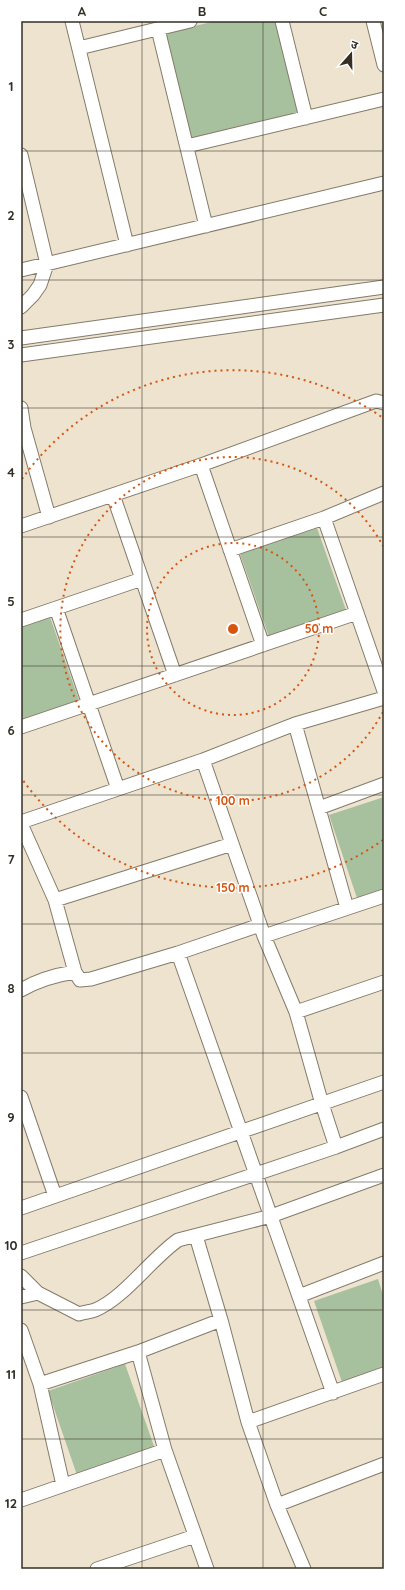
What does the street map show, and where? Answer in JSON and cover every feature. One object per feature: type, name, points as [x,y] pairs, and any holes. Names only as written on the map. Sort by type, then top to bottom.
[{"type":"street","points":[[72,21],[127,245]]},
{"type":"street","points":[[79,48],[190,21]]},
{"type":"street","points":[[282,21],[306,118]]},
{"type":"street","points":[[373,21],[384,65]]},
{"type":"street","points":[[158,29],[206,226]]},
{"type":"street","points":[[187,146],[384,99]]},
{"type":"street","points":[[21,155],[25,190],[47,264],[40,285],[33,295],[21,307]]},
{"type":"street","points":[[21,270],[384,183]]},
{"type":"street","points":[[21,338],[384,287]]},
{"type":"street","points":[[21,355],[384,305]]},
{"type":"street","points":[[21,526],[201,465],[376,401],[384,403]]},
{"type":"street","points":[[21,408],[23,428],[49,517]]},
{"type":"street","points":[[201,465],[263,645]]},
{"type":"street","points":[[230,550],[324,518],[384,493]]},
{"type":"street","points":[[113,495],[175,675]]},
{"type":"street","points":[[324,518],[384,691]]},
{"type":"street","points":[[21,620],[142,579]]},
{"type":"street","points":[[56,608],[118,789]]},
{"type":"street","points":[[21,727],[357,613]]},
{"type":"street","points":[[384,698],[295,724],[203,760],[21,823],[55,900],[75,972],[80,980],[91,979],[178,953],[347,908],[384,896]]},
{"type":"street","points":[[295,724],[347,908]]},
{"type":"street","points":[[203,760],[262,931],[296,1012],[322,1104],[336,1147]]},
{"type":"street","points":[[319,808],[384,784]]},
{"type":"street","points":[[55,900],[232,844]]},
{"type":"street","points":[[178,953],[333,1393]]},
{"type":"street","points":[[21,990],[33,983],[53,976],[75,972]]},
{"type":"street","points":[[296,1012],[384,982]]},
{"type":"street","points":[[21,1208],[384,1082]]},
{"type":"street","points":[[21,1097],[55,1196]]},
{"type":"street","points":[[21,1254],[336,1147],[384,1129]]},
{"type":"street","points":[[21,1276],[38,1293],[80,1314],[105,1305],[166,1249],[178,1240],[271,1216],[384,1175]]},
{"type":"street","points":[[196,1236],[221,1320],[248,1422],[277,1505],[304,1569]]},
{"type":"street","points":[[299,1296],[384,1263]]},
{"type":"street","points":[[21,1297],[38,1293]]},
{"type":"street","points":[[40,1384],[138,1352],[221,1320]]},
{"type":"street","points":[[21,1330],[40,1384],[63,1485]]},
{"type":"street","points":[[138,1352],[165,1450],[207,1569]]},
{"type":"street","points":[[248,1422],[384,1374]]},
{"type":"street","points":[[21,1500],[165,1450]]},
{"type":"street","points":[[277,1505],[384,1464]]},
{"type":"street","points":[[97,1569],[195,1536]]},
{"type":"green space","points":[[216,21],[276,21],[300,115],[191,141],[165,33]]},
{"type":"green space","points":[[317,528],[346,610],[269,637],[240,554]]},
{"type":"green space","points":[[50,617],[79,700],[21,720],[21,627]]},
{"type":"green space","points":[[384,797],[384,889],[357,898],[329,815]]},
{"type":"green space","points":[[378,1279],[384,1298],[384,1371],[343,1385],[314,1301]]},
{"type":"green space","points":[[125,1364],[155,1449],[77,1475],[48,1391]]}]
